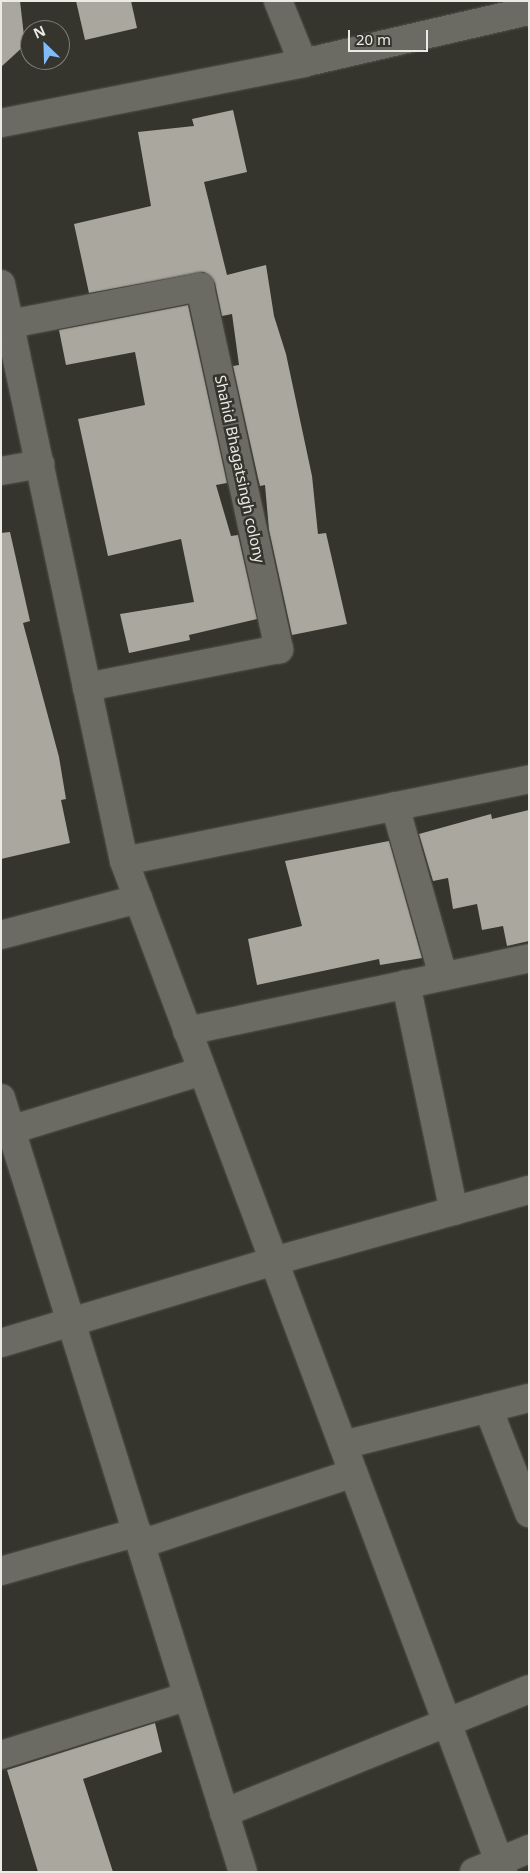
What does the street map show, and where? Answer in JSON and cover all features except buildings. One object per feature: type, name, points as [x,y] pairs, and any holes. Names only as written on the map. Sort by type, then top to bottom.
[{"type":"street","points":[[278,1],[303,63]]},
{"type":"street","points":[[1,124],[303,63],[529,11]]},
{"type":"street","points":[[1,284],[124,862],[501,1867]]},
{"type":"street","name":"Shahid Bhagatsingh colony","points":[[10,324],[200,287],[279,649],[86,687]]},
{"type":"street","points":[[1,471],[40,464]]},
{"type":"street","points":[[124,862],[529,779]]},
{"type":"street","points":[[395,806],[443,976]]},
{"type":"street","points":[[1,935],[138,899]]},
{"type":"street","points":[[187,1031],[529,958]]},
{"type":"street","points":[[406,984],[454,1211]]},
{"type":"street","points":[[6,1132],[203,1071]]},
{"type":"street","points":[[1,1098],[6,1132],[72,1321],[243,1872]]},
{"type":"street","points":[[1,1343],[274,1261],[529,1190]]},
{"type":"street","points":[[343,1445],[529,1398]]},
{"type":"street","points":[[488,1408],[529,1513]]},
{"type":"street","points":[[1,1571],[139,1538],[353,1473]]},
{"type":"street","points":[[224,1813],[529,1689]]},
{"type":"street","points":[[1,1755],[188,1696]]},
{"type":"street","points":[[474,1872],[501,1867],[529,1849]]}]
